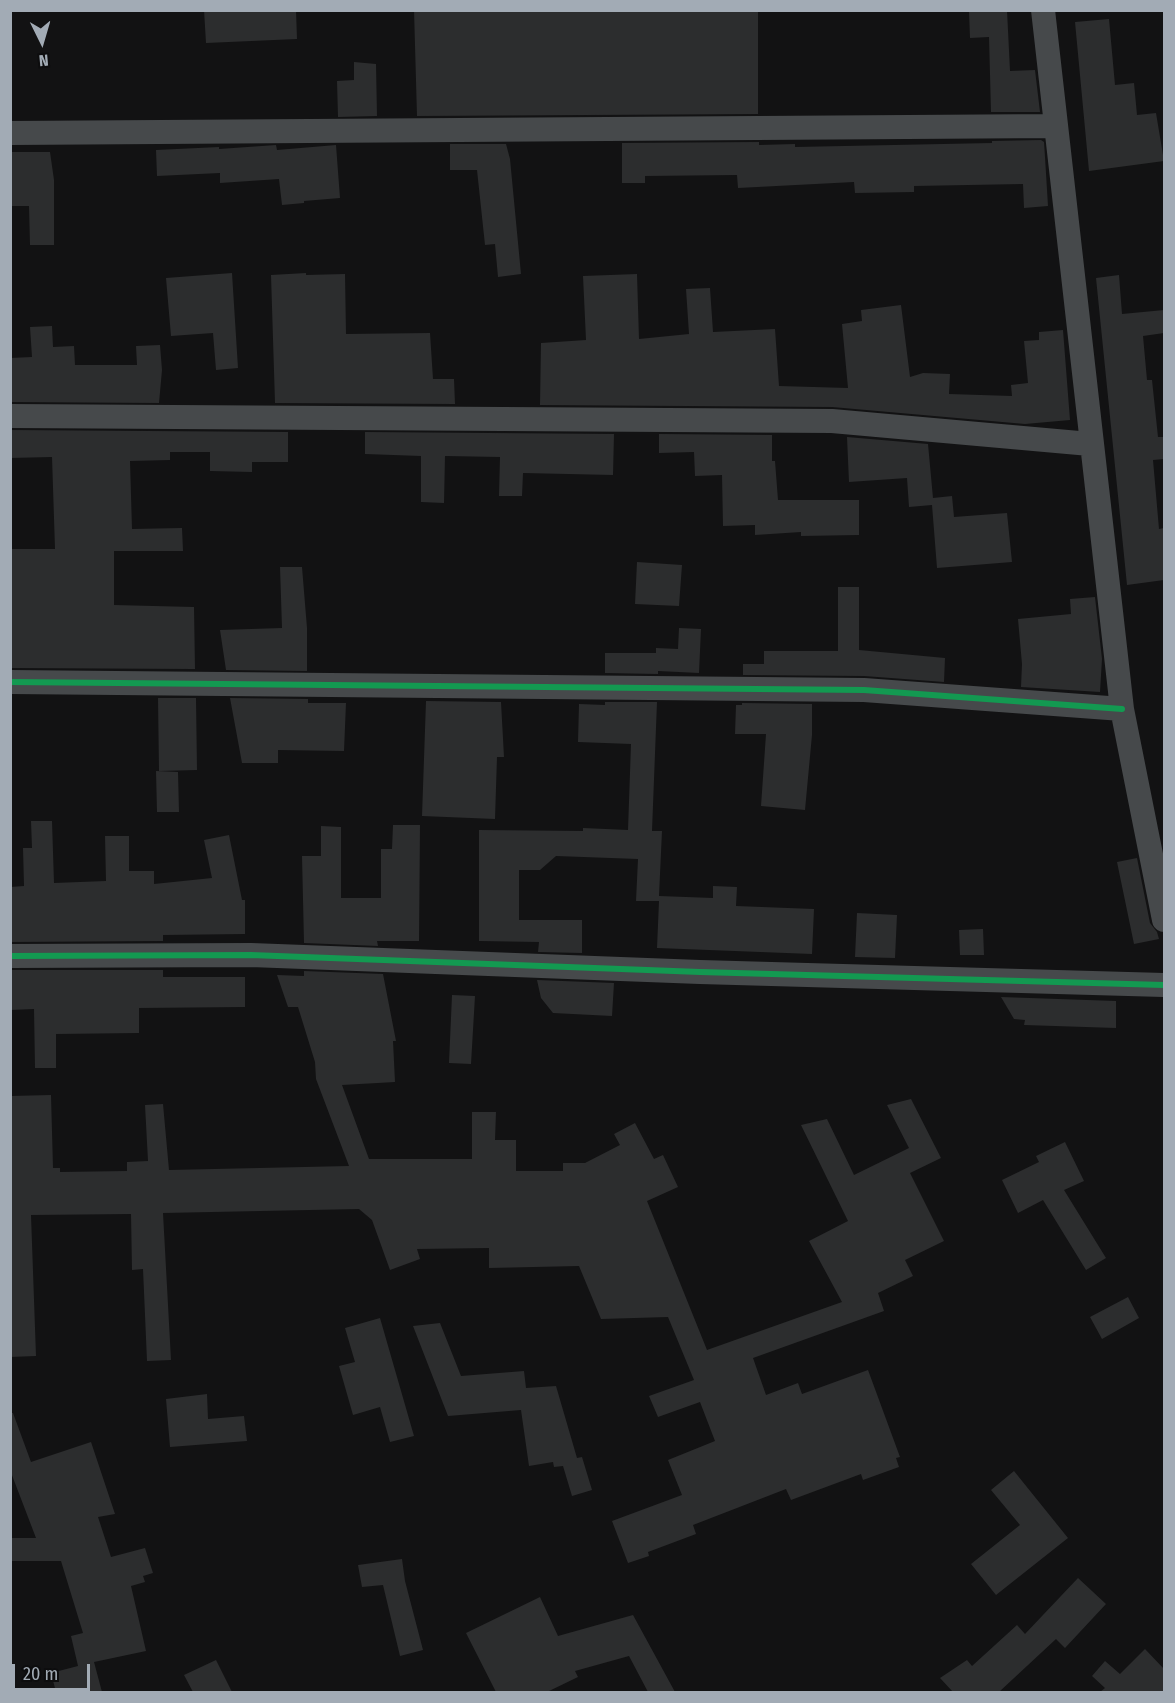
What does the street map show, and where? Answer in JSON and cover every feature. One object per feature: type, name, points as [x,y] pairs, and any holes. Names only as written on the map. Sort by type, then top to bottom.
[{"type":"street","points":[[1043,10],[1090,444],[1122,709],[1164,920]]},
{"type":"street","points":[[10,133],[1056,126]]},
{"type":"street","points":[[10,416],[832,421],[1090,444]]},
{"type":"street","points":[[10,682],[864,690],[1122,709]]},
{"type":"street","points":[[10,956],[251,954],[700,972],[1164,985]]},
{"type":"building","points":[[204,10],[296,10],[297,39],[206,43]]},
{"type":"building","points":[[414,10],[758,10],[758,114],[417,116]]},
{"type":"building","points":[[1007,10],[1010,71],[1035,70],[1040,112],[991,112],[989,37],[970,38],[969,11]]},
{"type":"building","points":[[1109,19],[1115,85],[1134,83],[1137,115],[1156,113],[1164,161],[1089,171],[1075,22]]},
{"type":"building","points":[[354,62],[376,64],[377,116],[338,117],[337,81],[354,80]]},
{"type":"building","points":[[1041,140],[1044,142],[1048,206],[1024,208],[1023,184],[914,186],[914,192],[855,193],[854,182],[738,188],[737,175],[645,176],[645,183],[622,183],[622,143],[759,142],[759,145],[795,144],[795,147]]},
{"type":"building","points":[[450,144],[506,144],[510,159],[521,274],[498,277],[495,244],[485,245],[477,170],[450,170]]},
{"type":"building","points":[[276,145],[277,150],[336,145],[340,198],[282,205],[279,179],[220,183],[220,173],[157,176],[156,150]]},
{"type":"building","points":[[10,152],[50,152],[54,180],[54,245],[30,245],[29,206],[10,206]]},
{"type":"building","points":[[232,273],[238,368],[216,370],[213,333],[171,336],[166,278]]},
{"type":"building","points":[[306,273],[306,275],[345,274],[346,334],[430,333],[433,379],[454,379],[455,404],[275,403],[271,275]]},
{"type":"building","points":[[637,274],[639,339],[689,334],[686,289],[710,288],[713,332],[775,329],[779,386],[848,388],[842,324],[862,321],[861,310],[901,305],[910,377],[923,373],[950,374],[949,394],[1012,396],[1011,385],[1028,383],[1024,341],[1039,340],[1039,332],[1063,330],[1070,420],[1025,424],[832,407],[540,405],[541,343],[586,340],[583,276]]},
{"type":"building","points":[[1119,275],[1122,314],[1164,310],[1164,333],[1143,336],[1147,380],[1152,380],[1158,437],[1164,437],[1164,459],[1153,460],[1159,529],[1164,528],[1164,580],[1127,585],[1096,278]]},
{"type":"building","points":[[52,326],[53,347],[74,346],[75,365],[137,365],[136,346],[160,345],[162,370],[159,403],[10,402],[10,358],[32,357],[30,327]]},
{"type":"building","points":[[10,430],[288,432],[288,462],[252,462],[252,472],[210,471],[210,452],[170,452],[170,460],[130,461],[132,529],[182,528],[183,551],[114,551],[114,605],[194,607],[195,669],[10,668],[10,549],[55,549],[52,457],[10,458]]},
{"type":"building","points":[[365,432],[614,434],[613,475],[523,473],[522,496],[499,496],[500,457],[445,456],[444,503],[421,502],[421,456],[365,454]]},
{"type":"building","points":[[659,434],[772,435],[772,461],[775,461],[778,500],[859,500],[859,535],[801,536],[801,532],[755,535],[755,525],[723,526],[722,475],[695,476],[694,452],[659,453]]},
{"type":"building","points":[[847,437],[928,444],[933,498],[952,496],[954,517],[1007,513],[1012,562],[937,568],[932,505],[909,507],[907,478],[849,482]]},
{"type":"building","points":[[637,562],[682,565],[679,606],[635,604]]},
{"type":"building","points":[[280,567],[302,567],[307,628],[307,671],[226,670],[220,630],[282,628]]},
{"type":"building","points":[[838,587],[859,587],[859,650],[945,658],[944,682],[864,676],[743,675],[743,664],[764,664],[764,651],[838,651]]},
{"type":"building","points":[[1095,597],[1102,659],[1100,692],[1021,687],[1022,664],[1018,619],[1071,614],[1070,599]]},
{"type":"building","points":[[679,628],[701,629],[699,673],[658,671],[658,674],[605,673],[605,653],[656,653],[656,648],[678,649]]},
{"type":"building","points":[[158,698],[196,698],[197,770],[159,771]]},
{"type":"building","points":[[230,698],[308,699],[308,703],[346,703],[344,751],[278,750],[278,763],[242,763]]},
{"type":"building","points":[[426,701],[501,702],[504,757],[497,757],[495,819],[422,816]]},
{"type":"building","points":[[605,702],[657,702],[652,831],[662,831],[659,896],[713,898],[713,886],[737,887],[736,906],[814,909],[812,954],[657,948],[659,901],[636,901],[638,859],[556,856],[540,870],[519,870],[519,920],[582,920],[582,953],[538,952],[539,942],[479,941],[479,830],[583,831],[583,828],[628,830],[631,744],[578,742],[579,704],[605,705]]},
{"type":"building","points":[[742,703],[812,704],[812,735],[805,810],[761,806],[766,734],[735,734],[736,705],[742,705]]},
{"type":"building","points":[[156,771],[178,772],[179,812],[157,812]]},
{"type":"building","points":[[31,821],[52,821],[54,883],[106,881],[105,836],[129,836],[129,871],[154,871],[154,884],[212,878],[204,840],[229,835],[242,900],[245,900],[245,934],[163,935],[163,941],[10,942],[10,887],[24,886],[23,848],[32,848]]},
{"type":"building","points":[[393,825],[420,825],[419,941],[377,941],[378,946],[304,943],[302,856],[321,856],[321,826],[341,827],[341,898],[381,898],[381,849],[392,849]]},
{"type":"building","points":[[1137,858],[1150,923],[1159,939],[1134,944],[1117,862]]},
{"type":"building","points":[[857,913],[897,915],[895,958],[855,957]]},
{"type":"building","points":[[983,929],[984,955],[960,955],[959,930]]},
{"type":"building","points":[[10,970],[163,970],[163,977],[245,977],[245,1007],[139,1008],[139,1033],[56,1034],[56,1068],[35,1068],[34,1009],[10,1010]]},
{"type":"building","points":[[304,971],[383,974],[396,1041],[393,1041],[395,1082],[342,1085],[369,1159],[472,1159],[472,1112],[496,1112],[495,1140],[516,1140],[516,1171],[563,1171],[563,1163],[585,1163],[620,1145],[614,1134],[635,1123],[654,1159],[663,1155],[678,1187],[647,1201],[707,1350],[842,1302],[809,1241],[848,1221],[801,1125],[827,1119],[854,1175],[909,1148],[887,1105],[911,1099],[941,1158],[910,1173],[944,1241],[905,1260],[913,1276],[878,1293],[884,1311],[753,1358],[766,1395],[798,1383],[802,1394],[868,1370],[900,1457],[896,1458],[899,1467],[863,1480],[861,1474],[791,1500],[786,1489],[693,1525],[696,1534],[648,1552],[649,1556],[628,1563],[612,1521],[682,1495],[668,1460],[715,1441],[700,1402],[658,1417],[649,1396],[694,1380],[668,1317],[601,1319],[579,1266],[489,1268],[489,1248],[417,1249],[420,1259],[390,1270],[372,1220],[359,1209],[163,1213],[171,1360],[147,1361],[143,1269],[132,1270],[131,1214],[31,1215],[36,1356],[10,1357],[10,1096],[51,1095],[53,1168],[60,1168],[60,1172],[127,1171],[127,1162],[148,1161],[145,1105],[163,1104],[169,1170],[349,1166],[316,1079],[315,1062],[298,1007],[288,1007],[277,975],[304,976]]},
{"type":"building","points":[[537,980],[614,983],[612,1016],[553,1013],[541,998]]},
{"type":"building","points":[[452,995],[475,996],[471,1064],[449,1063]]},
{"type":"building","points":[[1001,997],[1116,1001],[1116,1028],[1024,1025],[1025,1020],[1014,1019]]},
{"type":"building","points":[[1065,1142],[1084,1181],[1064,1190],[1106,1258],[1086,1270],[1043,1200],[1018,1213],[1002,1180],[1039,1162],[1036,1156]]},
{"type":"building","points":[[1128,1297],[1139,1318],[1102,1339],[1090,1317]]},
{"type":"building","points":[[380,1318],[414,1436],[390,1442],[380,1407],[353,1415],[339,1366],[355,1362],[345,1328]]},
{"type":"building","points":[[440,1323],[461,1376],[524,1371],[526,1388],[556,1386],[577,1458],[582,1457],[592,1490],[572,1496],[563,1466],[554,1467],[553,1462],[529,1466],[521,1410],[448,1416],[413,1326]]},
{"type":"building","points":[[207,1394],[208,1419],[244,1416],[247,1441],[170,1447],[166,1399]]},
{"type":"building","points":[[10,1413],[13,1413],[31,1462],[91,1442],[115,1514],[98,1517],[111,1557],[145,1548],[153,1573],[143,1576],[145,1582],[131,1586],[146,1651],[94,1662],[102,1692],[56,1692],[51,1673],[78,1666],[71,1636],[83,1633],[61,1561],[10,1561],[10,1538],[36,1538],[10,1470]]},
{"type":"building","points":[[1014,1471],[1068,1538],[996,1595],[971,1564],[1020,1525],[991,1490]]},
{"type":"building","points":[[402,1559],[405,1581],[423,1650],[400,1656],[383,1585],[362,1587],[358,1565]]},
{"type":"building","points":[[1078,1578],[1106,1604],[1065,1648],[1056,1639],[999,1692],[953,1692],[940,1678],[967,1660],[972,1666],[1017,1625],[1025,1634]]},
{"type":"building","points":[[540,1597],[558,1636],[633,1615],[675,1692],[648,1692],[629,1656],[575,1671],[578,1677],[547,1692],[496,1692],[466,1633]]},
{"type":"building","points":[[1145,1649],[1164,1669],[1164,1692],[1100,1692],[1105,1688],[1092,1676],[1105,1661],[1120,1674]]},
{"type":"building","points":[[216,1660],[232,1692],[193,1692],[184,1675]]},
{"type":"cycle path","points":[[10,682],[864,690],[1122,709]]},
{"type":"cycle path","points":[[10,956],[251,955],[700,972],[1164,985]]}]
